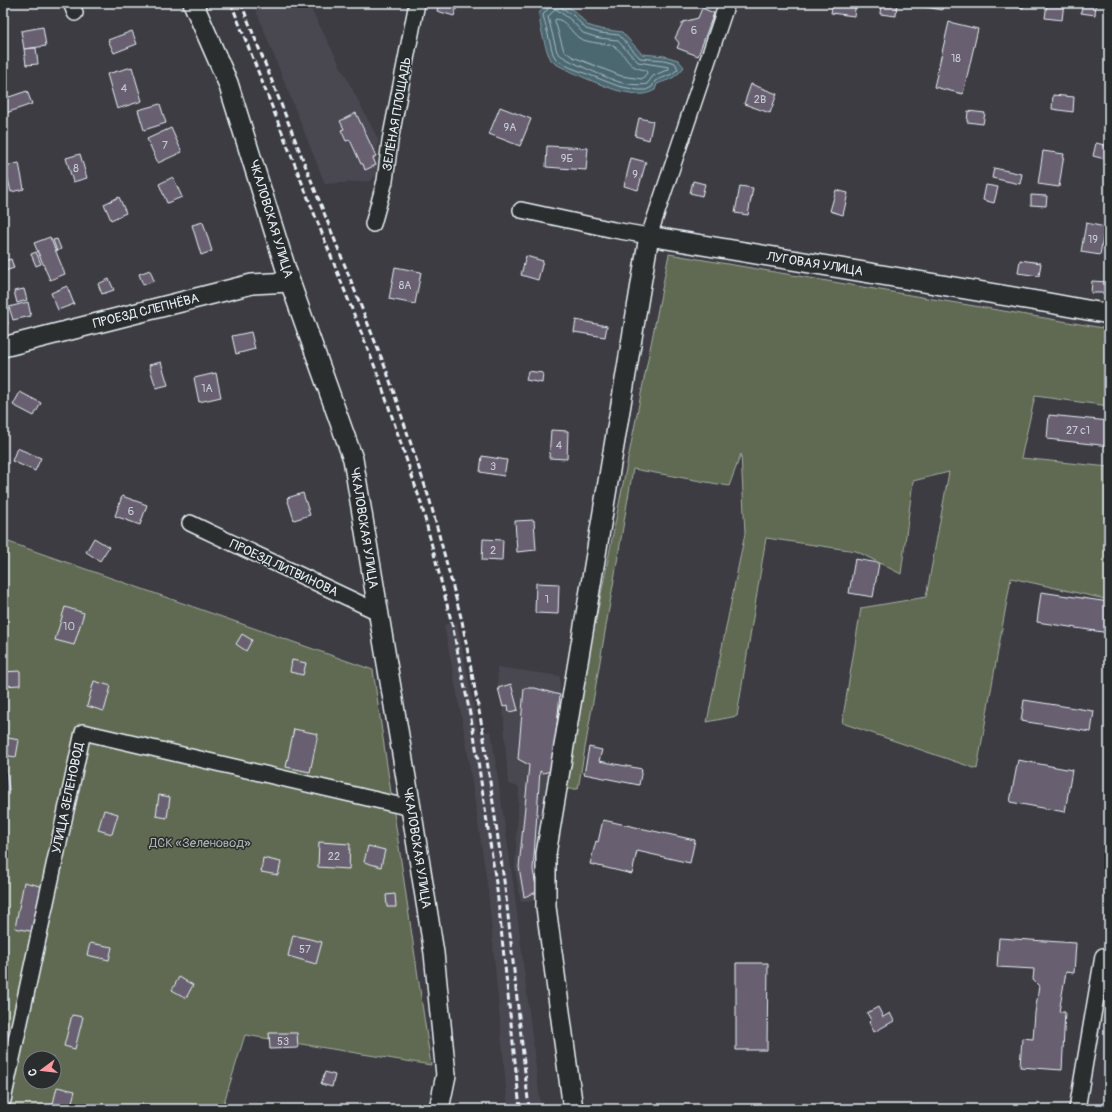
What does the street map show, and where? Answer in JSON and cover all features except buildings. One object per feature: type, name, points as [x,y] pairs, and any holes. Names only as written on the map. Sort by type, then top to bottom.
[{"type":"street","name":"ЧКАЛОВСКАЯ УЛИЦА","points":[[194,3],[228,83],[290,282],[352,459],[434,952],[446,1075],[439,1109]]},
{"type":"street","name":"ЗЕЛЁНАЯ ПЛОЩАДЬ","points":[[373,224],[385,181],[390,141],[417,3]]},
{"type":"street","points":[[573,1109],[546,907],[546,854],[649,236],[727,3]]},
{"type":"street","name":"ЛУГОВАЯ УЛИЦА","points":[[521,210],[614,230],[1109,314]]},
{"type":"street","name":"ПРОЕЗД СЛЕПНЁВА","points":[[3,347],[252,284],[290,282]]},
{"type":"street","name":"ПРОЕЗД ЛИТВИНОВА","points":[[190,523],[378,612]]},
{"type":"street","name":"УЛИЦА ЗЕЛЕНОВОД","points":[[3,1100],[83,732],[411,808]]},
{"type":"street","points":[[1077,1109],[1103,956]]},
{"type":"shaded area","points":[[253,3],[308,3],[378,139],[376,174],[371,181],[325,184]]},
{"type":"shaded area","points":[[457,622],[479,733],[491,731],[514,888],[541,1109],[508,1109],[488,890],[465,736],[444,625]]},
{"type":"shaded area","points":[[497,667],[560,676],[560,695],[552,771],[544,900],[521,902],[515,869],[519,787],[508,784],[503,707],[498,688]]},
{"type":"green space","points":[[669,254],[1109,329],[1109,406],[1035,396],[1021,458],[1109,467],[1109,600],[1011,578],[977,769],[842,723],[861,608],[926,597],[949,472],[913,481],[901,574],[856,551],[766,538],[737,716],[707,722],[745,533],[741,454],[729,486],[633,469],[578,789],[562,789]]},
{"type":"green space","name":"ДСК «Зеленовод»","points":[[3,540],[373,670],[431,1065],[245,1035],[222,1109],[3,1109]]},
{"type":"water","points":[[548,3],[562,3],[577,13],[587,25],[600,29],[622,32],[642,54],[665,56],[678,60],[684,67],[669,80],[657,84],[655,90],[642,94],[616,90],[571,72],[551,60],[547,51],[541,30],[539,13]]},
{"type":"railway","points":[[231,3],[378,375],[421,503],[452,624],[474,734],[497,890],[520,1109]]},
{"type":"railway","points":[[241,3],[387,372],[430,501],[462,621],[483,732],[505,888],[529,1109]]}]
